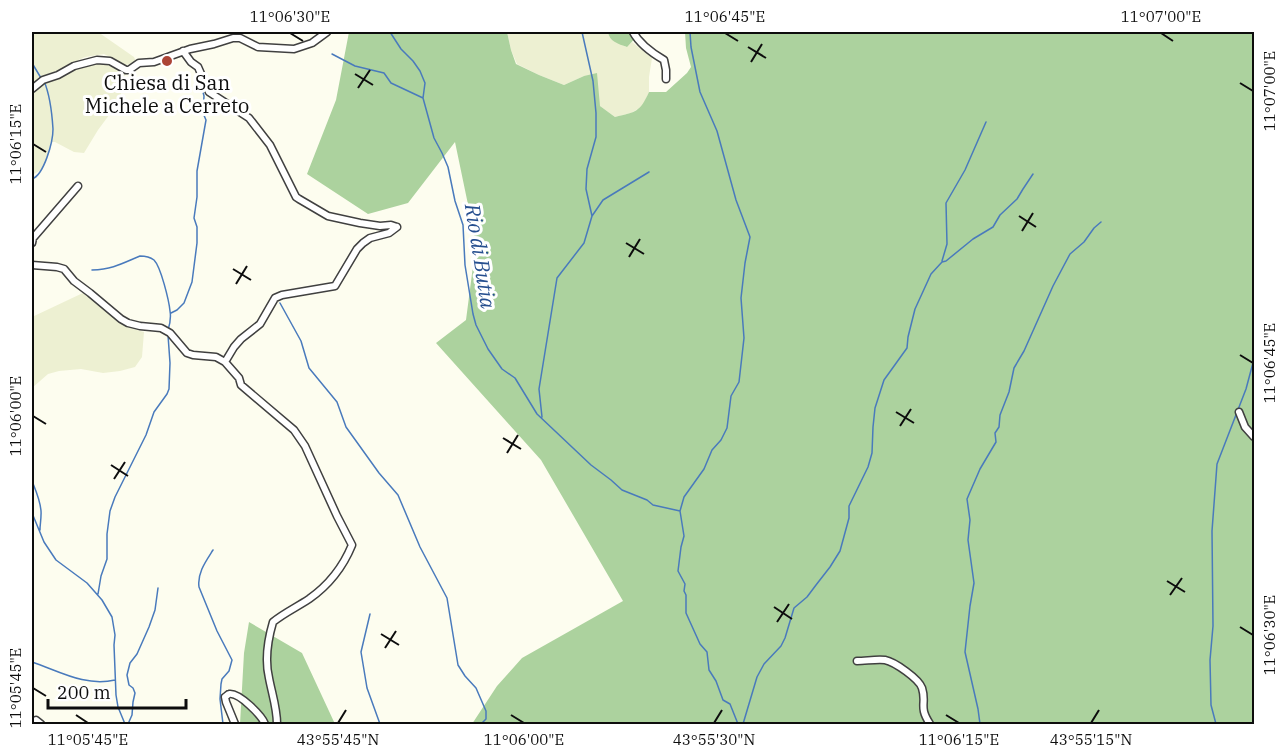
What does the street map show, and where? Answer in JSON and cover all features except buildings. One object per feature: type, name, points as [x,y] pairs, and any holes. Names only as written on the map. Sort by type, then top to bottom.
[{"type":"street","points":[[32,89],[43,80],[74,66],[97,60],[110,61],[129,70],[139,63],[154,62],[183,51],[233,38],[240,38],[258,47],[294,49],[312,43],[327,32]]},
{"type":"street","points":[[633,32],[636,38],[664,60],[666,79]]},
{"type":"street","points":[[183,51],[198,67],[209,92],[249,118],[264,137],[296,197],[328,216],[360,223],[397,227],[389,233],[370,238],[363,243],[335,286],[275,298],[260,324],[234,347],[225,362]]},
{"type":"street","points":[[32,243],[33,238],[78,186]]},
{"type":"street","points":[[32,265],[64,269],[74,281],[128,323],[161,328],[170,333],[187,353],[216,357],[225,362],[241,385],[287,424],[304,446],[352,545],[331,581],[309,599],[273,622],[267,664],[277,713],[277,724]]},
{"type":"street","points":[[1239,412],[1245,427],[1254,437]]},
{"type":"street","points":[[856,661],[889,661],[920,683],[923,689],[922,710],[930,724]]},
{"type":"street","points":[[235,724],[225,697],[232,693],[257,711],[265,724]]},
{"type":"street","points":[[32,724],[36,720],[41,724]]},
{"type":"green space","points":[[32,32],[98,32],[134,57],[136,62],[126,65],[104,54],[85,57],[39,77],[32,84]]},
{"type":"green space","points":[[349,32],[507,32],[516,64],[539,75],[564,85],[597,73],[600,106],[615,117],[636,110],[643,104],[649,92],[666,92],[687,73],[691,67],[685,32],[1254,32],[1254,724],[472,724],[497,686],[522,658],[623,601],[541,460],[436,343],[466,320],[476,243],[455,142],[408,203],[368,214],[307,174],[336,100]]},
{"type":"green space","points":[[507,32],[608,32],[609,36],[626,47],[632,42],[652,58],[649,92],[643,106],[631,113],[615,117],[600,106],[584,76],[564,85],[517,64]]},
{"type":"green space","points":[[608,32],[641,32],[627,47],[612,40]]},
{"type":"green space","points":[[93,63],[105,64],[125,73],[118,103],[84,153],[74,152],[51,142],[41,170],[32,173],[32,92],[45,83]]},
{"type":"green space","points":[[85,292],[130,328],[144,332],[142,357],[135,367],[120,371],[103,373],[81,369],[48,374],[32,388],[32,317]]},
{"type":"green space","points":[[249,622],[302,653],[335,724],[240,724],[244,653]]},
{"type":"waterway","name":"Rio di Butia","points":[[390,32],[420,71],[425,83],[423,98],[434,138],[448,167],[463,225],[465,265],[473,314],[488,349],[502,369],[515,378],[537,414],[591,465],[622,490],[647,500],[653,505],[680,511]]},
{"type":"waterway","points":[[542,417],[539,389],[557,278],[584,243],[592,216],[586,189],[587,169],[596,137],[596,113],[593,81],[582,32]]},
{"type":"waterway","points":[[690,32],[700,92],[717,131],[736,200],[750,237],[741,298],[744,338],[739,382],[731,396],[727,428],[721,440],[712,450],[704,469],[684,497],[680,511],[684,536],[678,571],[685,584],[686,613],[700,644],[707,652],[709,670],[723,700],[730,704],[738,724]]},
{"type":"waterway","points":[[332,54],[355,66],[384,73],[391,83],[423,98]]},
{"type":"waterway","points":[[32,63],[41,78]]},
{"type":"waterway","points":[[32,179],[44,165],[53,135],[50,104],[44,81]]},
{"type":"waterway","points":[[171,313],[184,303],[192,282],[197,243],[197,227],[194,218],[197,171],[206,120],[203,113],[204,96],[201,84]]},
{"type":"waterway","points":[[942,261],[947,244],[946,203],[965,170],[986,122]]},
{"type":"waterway","points":[[592,216],[603,200],[649,172]]},
{"type":"waterway","points":[[743,724],[757,677],[764,664],[781,646],[794,608],[807,597],[840,551],[849,518],[849,506],[868,467],[872,453],[875,408],[884,380],[907,348],[915,309],[931,274],[942,262],[993,227],[1000,215],[1017,199],[1033,174]]},
{"type":"waterway","points":[[980,724],[965,652],[974,583],[968,540],[970,520],[967,499],[980,469],[996,442],[995,433],[999,427],[1000,415],[1009,392],[1014,368],[1053,286],[1070,254],[1101,222]]},
{"type":"waterway","points":[[92,270],[122,264],[140,256],[154,260],[162,277],[168,300],[170,316],[168,330]]},
{"type":"waterway","points":[[280,303],[301,341],[309,368],[337,402],[346,427],[398,495],[420,547],[447,598],[458,665],[476,688],[486,711],[486,719],[481,724]]},
{"type":"waterway","points":[[98,594],[107,559],[110,511],[146,435],[154,412],[169,389],[168,335]]},
{"type":"waterway","points":[[1216,724],[1211,705],[1210,660],[1213,626],[1212,531],[1217,464],[1246,389],[1254,359]]},
{"type":"waterway","points":[[32,481],[41,506],[40,530]]},
{"type":"waterway","points":[[32,513],[44,542],[56,560],[87,583],[102,600],[112,617],[115,635],[116,695],[125,724]]},
{"type":"waterway","points":[[213,550],[201,572],[199,587],[232,660],[229,671],[221,684],[223,724]]},
{"type":"waterway","points":[[128,724],[132,715],[135,693],[129,685],[127,675],[130,663],[137,654],[149,627],[155,610],[158,588]]},
{"type":"waterway","points":[[370,614],[361,652],[367,688],[380,724]]},
{"type":"waterway","points":[[32,662],[83,680],[104,682],[115,680]]},
{"type":"place","name":"Chiesa di San Michele a Cerreto","points":[[167,61]]}]
